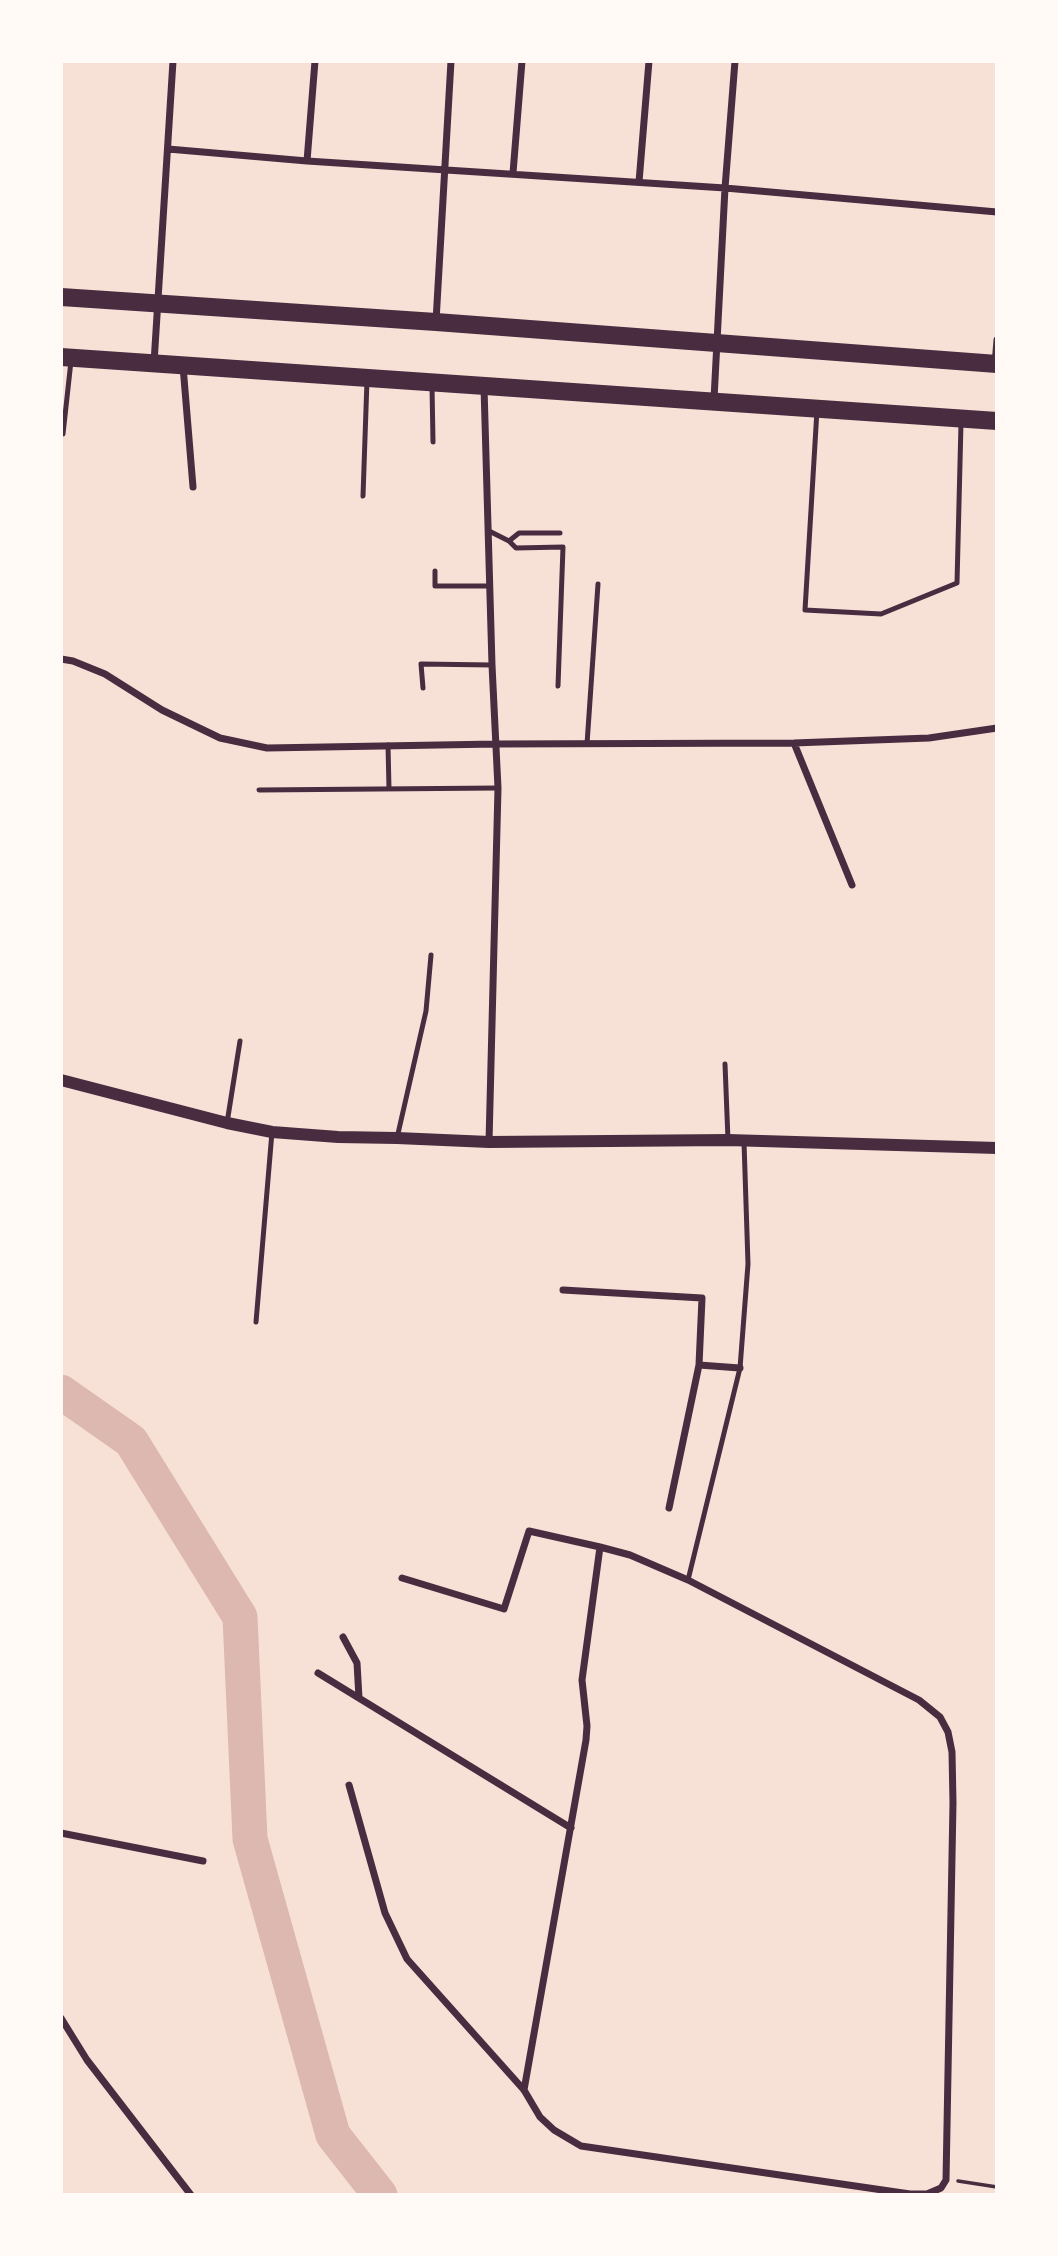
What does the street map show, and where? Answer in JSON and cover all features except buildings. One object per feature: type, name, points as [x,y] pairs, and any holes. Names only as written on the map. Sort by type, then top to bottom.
[{"type":"main road","points":[[61,298],[436,322],[996,364]]},
{"type":"main road","points":[[66,357],[997,421]]},
{"type":"street","points":[[154,363],[173,61]]},
{"type":"street","points":[[307,161],[315,61]]},
{"type":"street","points":[[436,322],[451,61]]},
{"type":"street","points":[[513,173],[522,61]]},
{"type":"street","points":[[639,183],[649,61]]},
{"type":"street","points":[[714,402],[724,188],[735,61]]},
{"type":"street","points":[[168,149],[307,161],[724,188],[997,212]]},
{"type":"street","points":[[996,364],[997,340]]},
{"type":"street","points":[[183,365],[193,487]]},
{"type":"street","points":[[484,386],[498,788],[489,1142]]},
{"type":"street","points":[[61,659],[105,674],[162,710],[220,737],[267,748],[794,743],[929,737],[997,728]]},
{"type":"street","points":[[794,743],[852,885]]},
{"type":"street","points":[[61,1080],[227,1123],[272,1132],[338,1137],[489,1142],[728,1140],[997,1148]]},
{"type":"street","points":[[563,1290],[702,1298],[699,1365],[669,1508]]},
{"type":"street","points":[[699,1365],[740,1368]]},
{"type":"street","points":[[349,1785],[385,1913],[407,1959],[524,2090],[540,2117],[554,2130],[581,2146],[889,2193],[927,2194],[941,2188],[946,2180],[953,1803],[952,1752],[948,1732],[940,1717],[919,1700],[688,1580],[630,1555],[600,1547],[529,1531],[503,1609],[402,1578]]},
{"type":"street","points":[[524,2090],[587,1726],[582,1680],[600,1547]]},
{"type":"street","points":[[343,1637],[357,1663],[359,1698]]},
{"type":"street","points":[[318,1673],[571,1828]]},
{"type":"street","points":[[61,1833],[203,1861]]},
{"type":"street","points":[[61,2018],[87,2060],[191,2195]]},
{"type":"lane","points":[[61,434],[66,357]]},
{"type":"lane","points":[[363,496],[367,377]]},
{"type":"lane","points":[[432,382],[433,442]]},
{"type":"lane","points":[[817,410],[805,610],[881,614],[957,583],[961,419]]},
{"type":"lane","points":[[489,531],[509,541],[516,548],[562,547],[558,686]]},
{"type":"lane","points":[[509,541],[519,533],[560,533]]},
{"type":"lane","points":[[435,570],[435,586],[489,586]]},
{"type":"lane","points":[[587,744],[598,584]]},
{"type":"lane","points":[[422,688],[421,664],[492,665]]},
{"type":"lane","points":[[388,745],[389,789]]},
{"type":"lane","points":[[259,790],[498,788]]},
{"type":"lane","points":[[397,1138],[426,1011],[431,954]]},
{"type":"lane","points":[[227,1123],[240,1041]]},
{"type":"lane","points":[[724,1064],[728,1140]]},
{"type":"lane","points":[[256,1322],[272,1132]]},
{"type":"lane","points":[[688,1580],[740,1368],[748,1264],[744,1141]]},
{"type":"path","points":[[946,2180],[997,2187]]},
{"type":"waterway","points":[[61,1392],[131,1441],[240,1617],[250,1839],[333,2135],[380,2195]]}]
